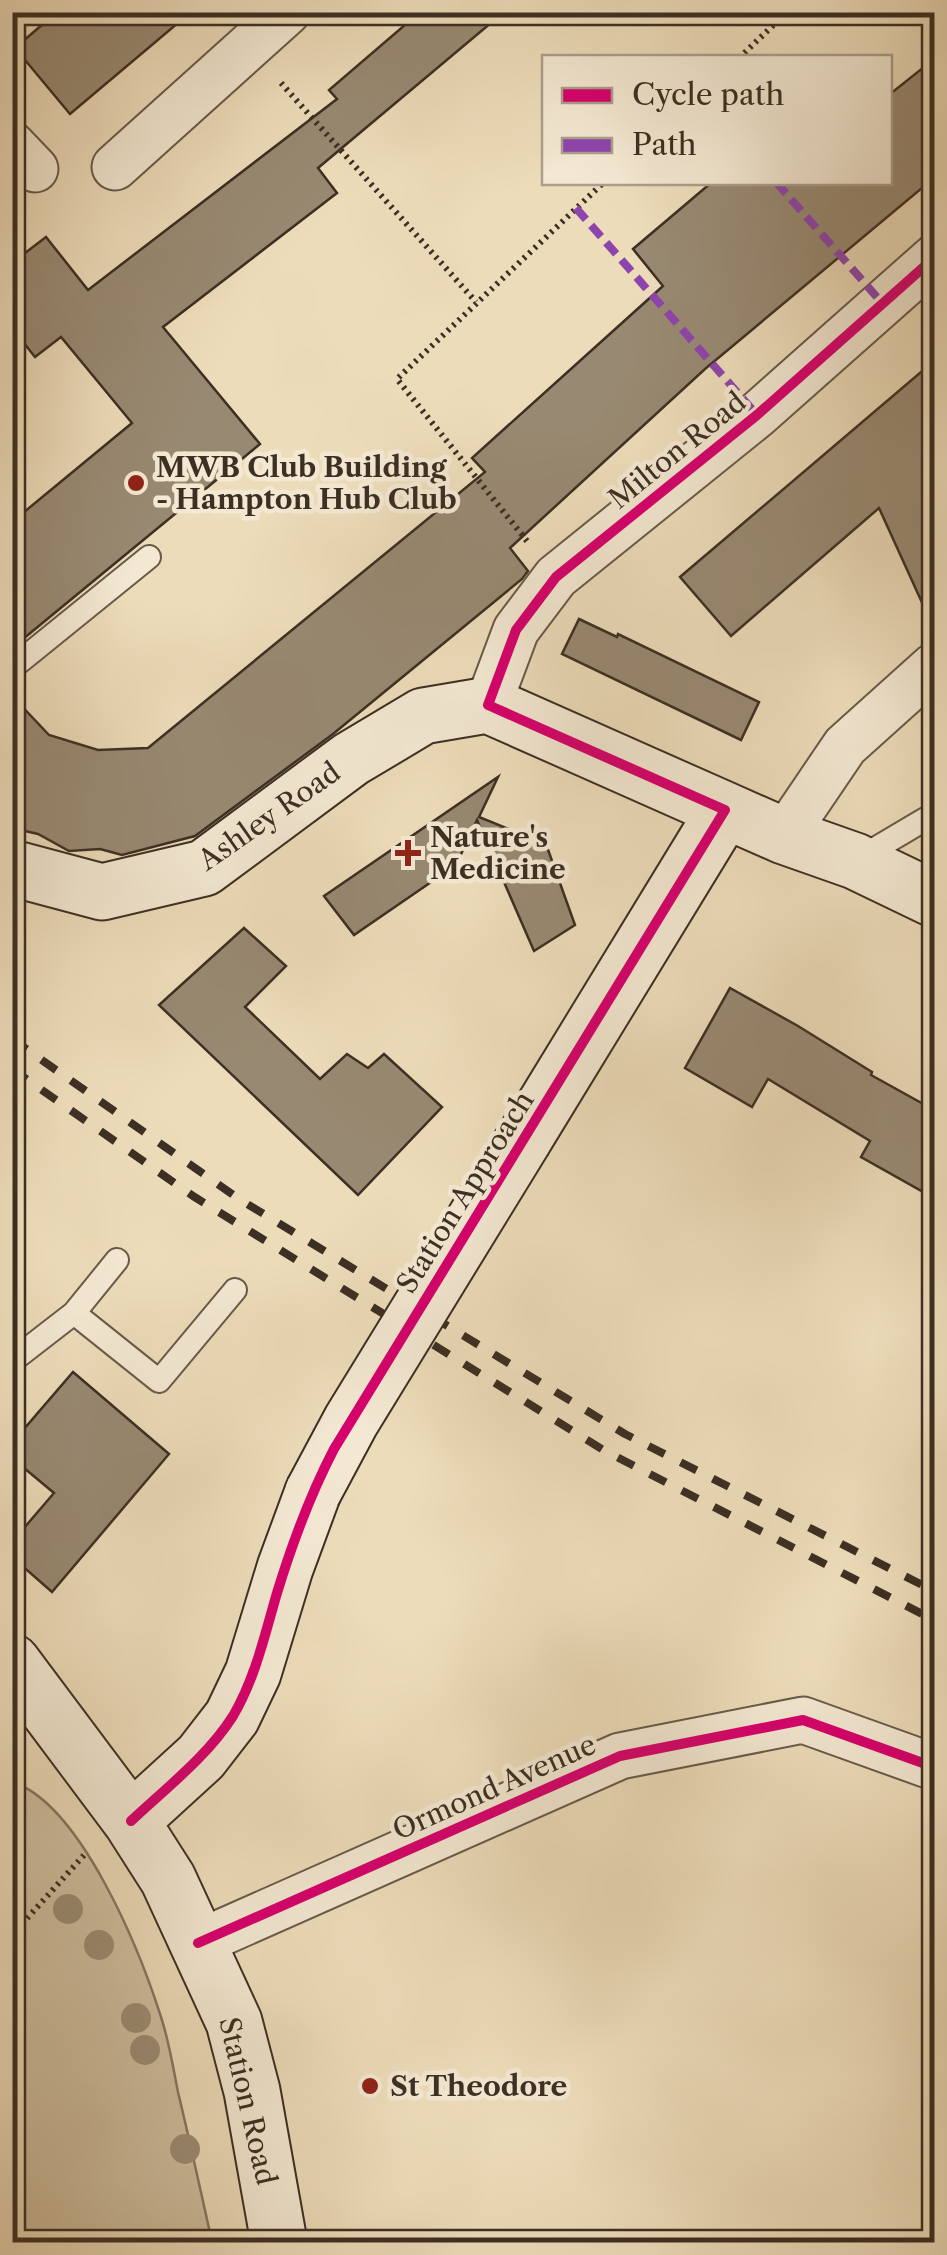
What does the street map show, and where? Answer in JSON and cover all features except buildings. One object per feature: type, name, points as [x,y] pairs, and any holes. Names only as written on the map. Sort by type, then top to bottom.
[{"type":"street","points":[[115,167],[287,12]]},
{"type":"street","name":"Milton Road","points":[[488,706],[516,630],[556,577],[757,415],[934,258]]},
{"type":"street","points":[[784,836],[845,746],[934,666]]},
{"type":"street","points":[[488,706],[784,836],[855,861],[934,899]]},
{"type":"street","name":"Ashley Road","points":[[12,868],[102,892],[204,868],[351,758],[424,716],[488,706]]},
{"type":"street","name":"Station Approach","points":[[131,1821],[201,1757],[232,1717],[253,1673],[313,1492],[350,1420],[725,810]]},
{"type":"street","name":"Station Road","points":[[15,1672],[131,1821],[168,1879],[234,2022],[252,2091],[279,2242]]},
{"type":"street","name":"Ormond Avenue","points":[[198,1944],[620,1756],[803,1720],[934,1766]]},
{"type":"lane","points":[[12,668],[148,557]]},
{"type":"lane","points":[[855,861],[934,814]]},
{"type":"lane","points":[[12,1361],[74,1313],[117,1260]]},
{"type":"lane","points":[[74,1313],[159,1380],[235,1290]]},
{"type":"path","points":[[742,55],[787,12]]},
{"type":"path","points":[[248,47],[476,302]]},
{"type":"path","points":[[556,577],[397,379],[601,185]]},
{"type":"path","points":[[12,1935],[87,1853],[131,1821]]},
{"type":"shaded area","points":[[13,1782],[38,1796],[85,1850],[139,1956],[166,2035],[212,2242],[13,2242]]},
{"type":"railway","points":[[12,1039],[239,1199],[625,1434],[934,1591]]},
{"type":"railway","points":[[12,1069],[193,1196],[605,1451],[934,1620]]},
{"type":"marked path","points":[[779,185],[883,304]]},
{"type":"marked path","points":[[576,208],[757,415]]},
{"type":"cycle path","points":[[131,1821],[199,1759],[233,1716],[253,1672],[302,1520],[334,1449],[725,810],[488,705],[516,630],[556,577],[757,415],[934,258]]},
{"type":"cycle path","points":[[198,1943],[620,1756],[803,1720],[934,1767]]},
{"type":"place","name":"MWB Club Building - Hampton Hub Club","points":[[136,483]]},
{"type":"place","name":"Nature's Medicine","points":[[408,853]]},
{"type":"place","name":"St Theodore","points":[[370,2086]]}]
